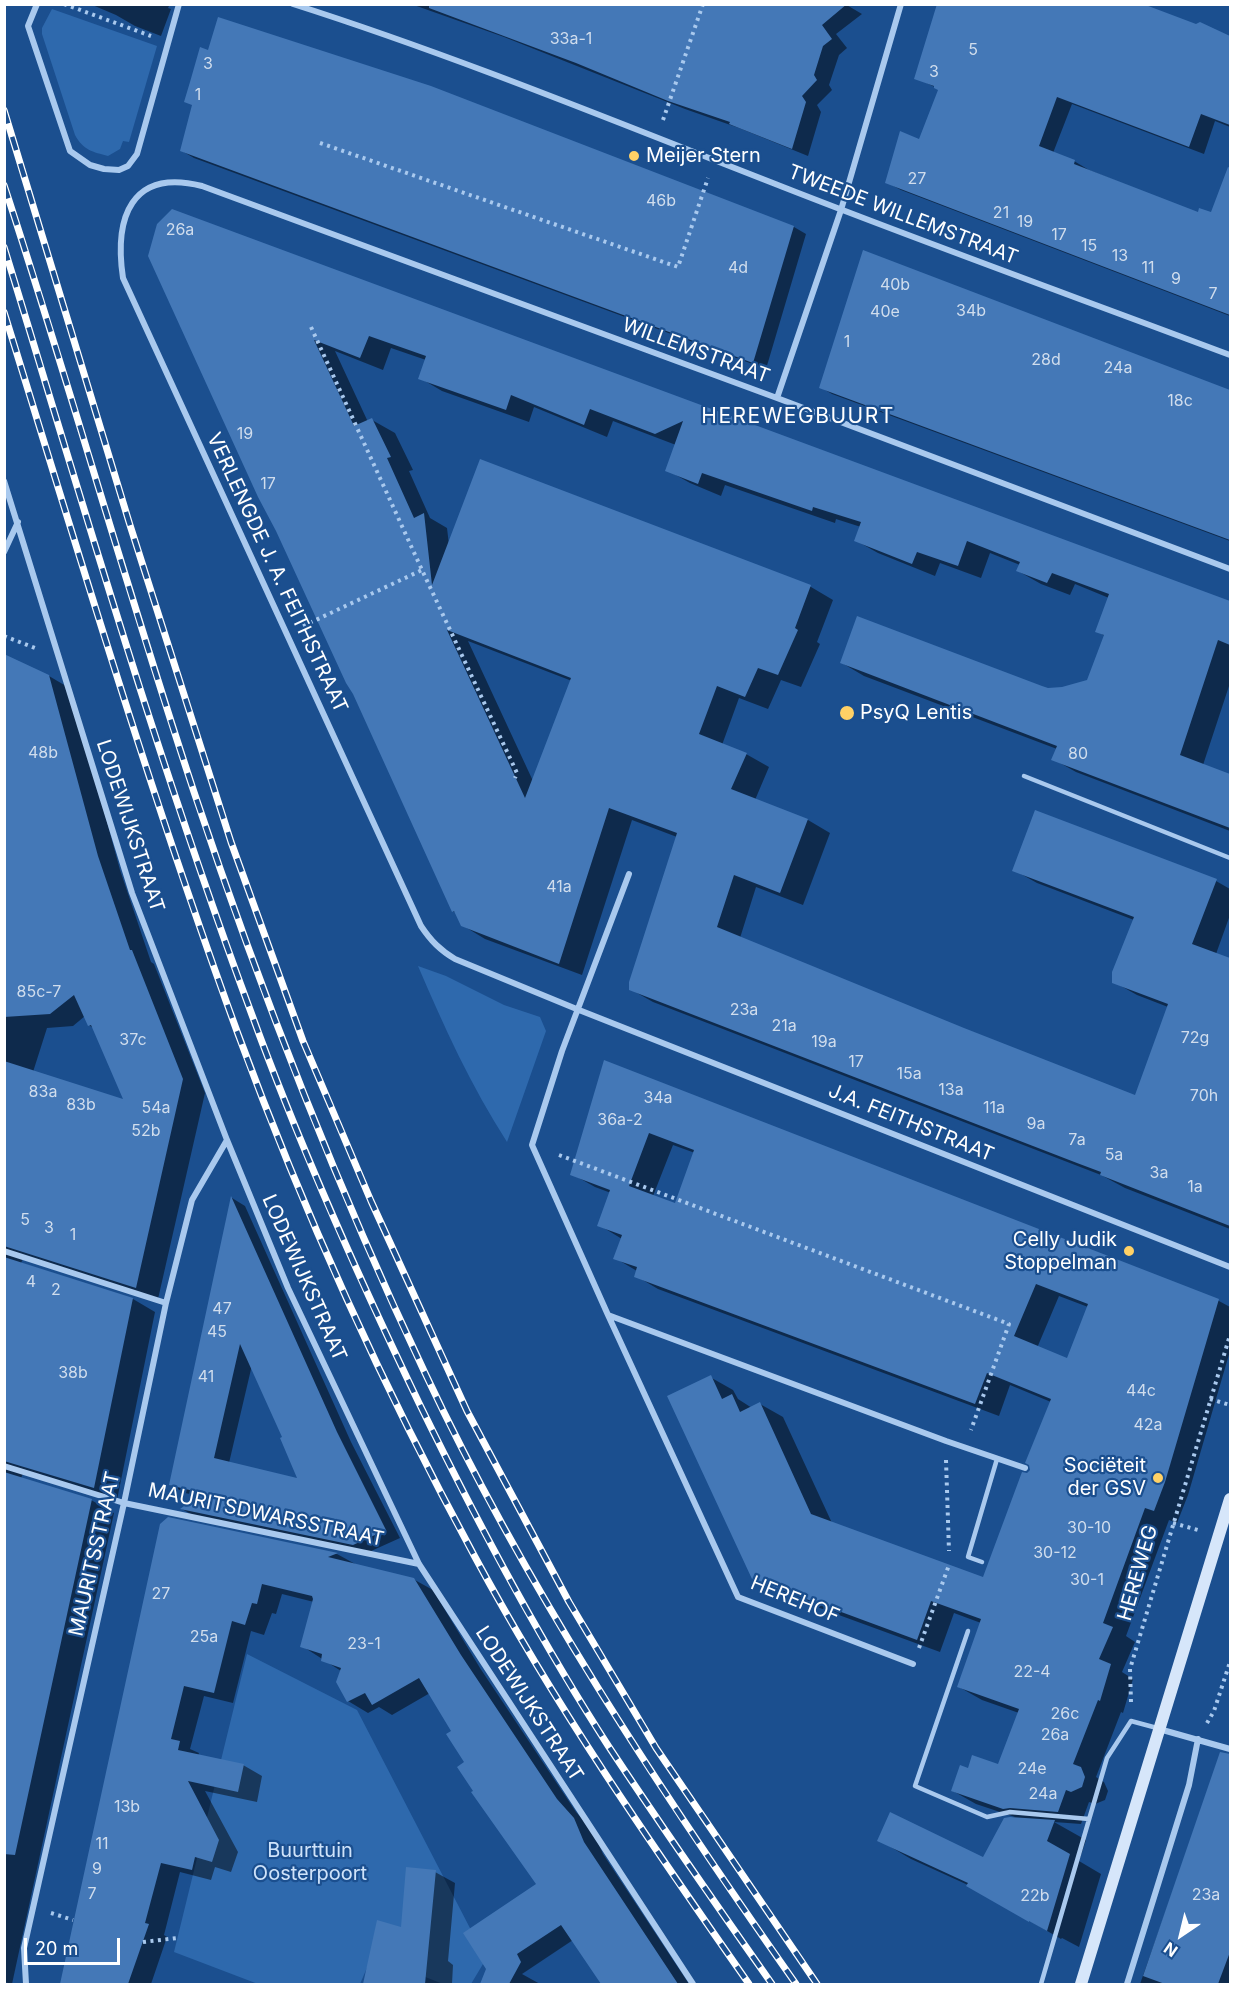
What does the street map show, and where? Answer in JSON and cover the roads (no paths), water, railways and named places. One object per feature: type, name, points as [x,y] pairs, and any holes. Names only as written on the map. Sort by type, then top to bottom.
[{"type":"main road","points":[[1081,1984],[1230,1499]]},
{"type":"street","points":[[38,4],[28,26],[70,151],[81,160],[104,169],[119,170],[128,166],[137,154],[179,4]]},
{"type":"street","name":"TWEEDE WILLEMSTRAAT","points":[[293,4],[356,24],[841,210],[1230,355]]},
{"type":"street","points":[[777,398],[841,210],[901,4]]},
{"type":"street","name":"WILLEMSTRAAT","points":[[147,189],[165,183],[183,182],[202,186],[777,398],[1230,569]]},
{"type":"street","name":"VERLENGDE J. A. FEITHSTRAAT","points":[[147,189],[137,197],[127,211],[121,230],[119,254],[123,278],[421,926],[441,951],[455,959]]},
{"type":"street","name":"LODEWIJKSTRAAT","points":[[4,481],[132,893],[227,1140],[288,1288],[419,1564],[693,1984]]},
{"type":"street","points":[[4,552],[18,522]]},
{"type":"street","points":[[579,1010],[628,874]]},
{"type":"street","name":"J.A. FEITHSTRAAT","points":[[455,959],[1230,1267]]},
{"type":"street","name":"HEREHOF","points":[[579,1010],[562,1051],[532,1145],[738,1597],[913,1664]]},
{"type":"street","name":"MAURITSSTRAAT","points":[[26,1984],[24,1948],[124,1503],[166,1303],[192,1200],[227,1140]]},
{"type":"street","points":[[4,1251],[166,1303]]},
{"type":"street","points":[[608,1315],[964,1448],[1025,1468]]},
{"type":"street","name":"MAURITSDWARSSTRAAT","points":[[4,1466],[124,1503],[419,1564]]},
{"type":"street","points":[[1159,1729],[1198,1738],[1230,1749]]},
{"type":"street","points":[[1130,1984],[1189,1785],[1198,1738]]},
{"type":"lane","points":[[1024,776],[1230,858]]},
{"type":"lane","points":[[982,1562],[968,1557],[997,1459]]},
{"type":"lane","points":[[968,1631],[915,1786],[987,1817],[1010,1812],[1089,1819]]},
{"type":"lane","points":[[1041,1984],[1107,1758],[1131,1721],[1159,1729]]},
{"type":"railway","points":[[4,110],[129,522],[231,842],[303,1041],[371,1201],[467,1411],[569,1602],[656,1748],[817,1984]]},
{"type":"railway","points":[[4,185],[169,716],[219,866],[301,1086],[392,1302],[465,1454],[551,1610],[645,1762],[796,1984]]},
{"type":"railway","points":[[4,247],[122,633],[185,825],[270,1064],[331,1211],[419,1403],[485,1534],[533,1621],[609,1747],[772,1984]]},
{"type":"railway","points":[[4,312],[116,675],[206,945],[263,1101],[347,1300],[441,1494],[538,1667],[606,1774],[749,1984]]},
{"type":"place","name":"Meijer Stern","points":[[634,156]]},
{"type":"place","name":"PsyQ Lentis","points":[[847,713]]},
{"type":"place","name":"Celly Judik Stoppelman","points":[[1129,1251]]},
{"type":"place","name":"Sociëteit der GSV","points":[[1158,1478]]},
{"type":"district","name":"HEREWEGBUURT","points":[[798,417]]},
{"type":"park label","name":"Buurttuin Oosterpoort","points":[[310,1862]]}]
